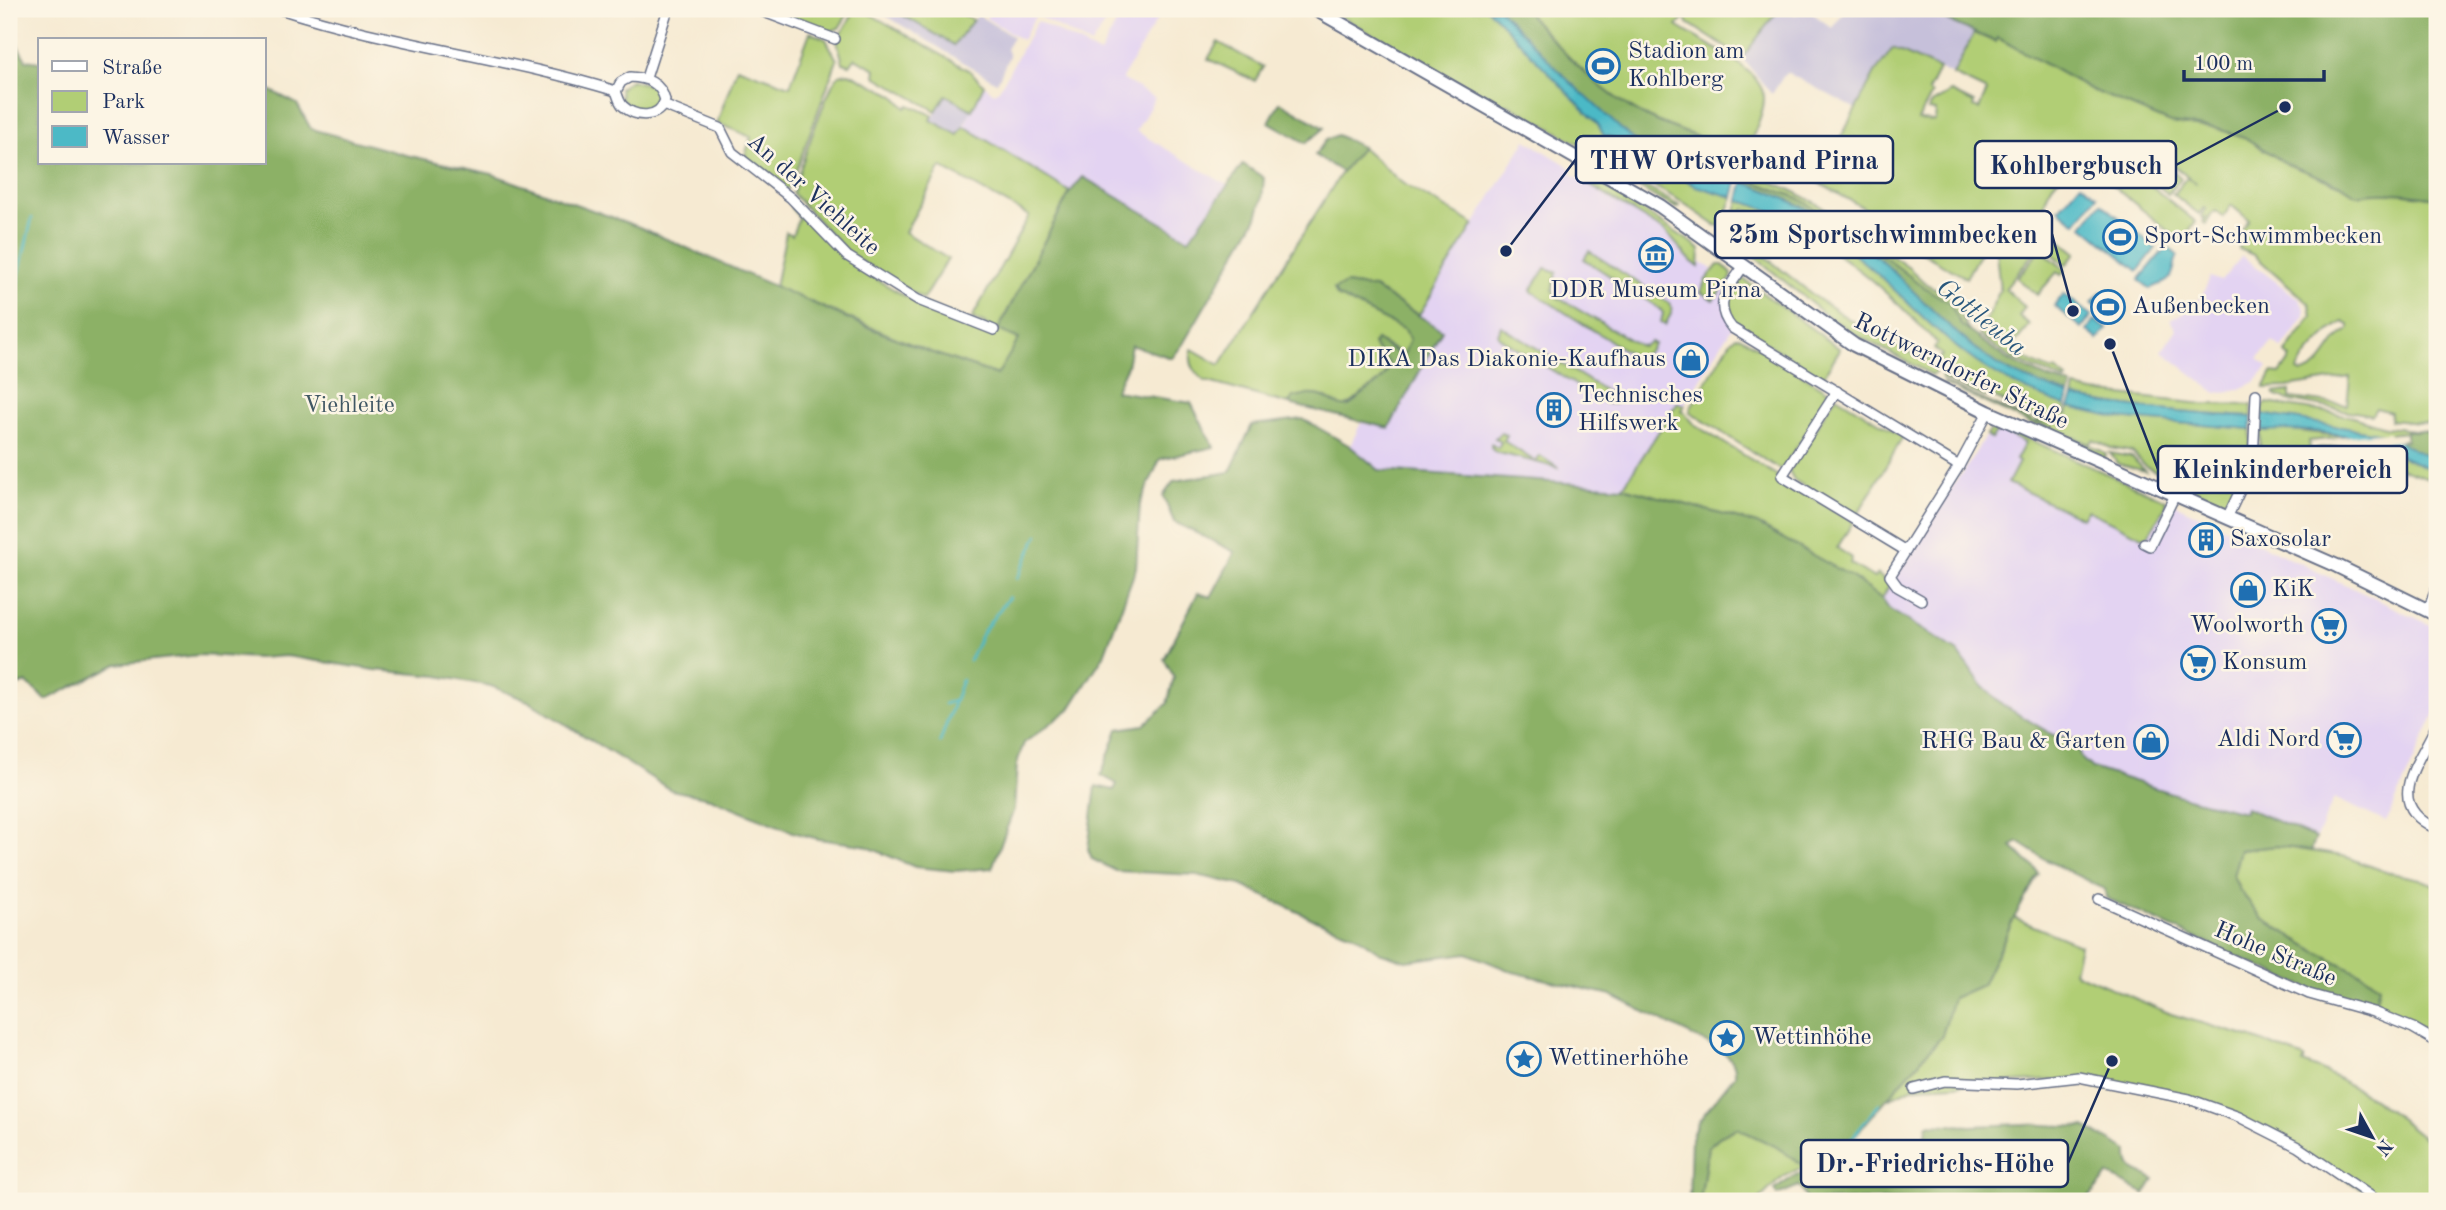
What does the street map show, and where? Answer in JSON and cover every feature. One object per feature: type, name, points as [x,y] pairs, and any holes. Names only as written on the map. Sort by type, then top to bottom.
[{"type":"main road","name":"Rottwerndorfer Straße","points":[[1315,9],[1660,206],[1854,345],[1988,412],[2337,566],[2432,612]]},
{"type":"street","points":[[280,9],[359,32],[616,90]]},
{"type":"street","points":[[646,78],[668,9]]},
{"type":"street","points":[[756,9],[835,39]]},
{"type":"street","points":[[625,78],[646,78],[663,94],[663,105],[656,113],[635,113],[623,105],[616,90],[625,78]]},
{"type":"street","name":"An der Viehleite","points":[[663,105],[720,128],[732,152],[791,198],[847,256],[918,300],[994,330]]},
{"type":"street","points":[[1743,267],[1723,298],[1721,313],[1732,328],[1959,466]]},
{"type":"street","points":[[1837,391],[1782,476],[1906,551]]},
{"type":"street","points":[[2227,518],[2253,463],[2256,394]]},
{"type":"street","points":[[1921,600],[1898,587],[1890,576],[1959,466],[1988,412]]},
{"type":"street","points":[[2144,544],[2150,546],[2175,495]]},
{"type":"street","points":[[2432,612],[2437,587]]},
{"type":"street","points":[[2437,724],[2406,792],[2409,808],[2414,816],[2437,829]]},
{"type":"street","name":"Hohe Straße","points":[[2099,899],[2309,994],[2374,1012],[2413,1028],[2437,1042]]},
{"type":"street","points":[[1914,1088],[1945,1081],[2017,1084],[2079,1077],[2189,1099],[2239,1117],[2298,1147],[2378,1201]]},
{"type":"shaded area","points":[[886,9],[892,9],[954,45],[978,15],[1013,37],[1006,49],[1009,56],[1000,76],[996,82],[883,14]]},
{"type":"shaded area","points":[[991,9],[1114,9],[1091,45],[1036,15],[1022,40],[986,18]]},
{"type":"shaded area","points":[[1124,9],[1163,9],[1122,79],[1155,98],[1136,131],[1227,185],[1189,239],[1083,178],[1070,192],[964,126],[984,85],[994,93],[999,90],[1037,21],[1100,54]]},
{"type":"shaded area","points":[[1779,9],[1788,9],[1796,15],[1801,9],[1807,9],[1832,28],[1847,9],[1920,9],[1974,33],[1953,75],[1893,48],[1875,73],[1856,109],[1786,72],[1772,94],[1742,58]]},
{"type":"shaded area","points":[[946,94],[972,110],[958,135],[931,120]]},
{"type":"shaded area","points":[[1526,140],[1565,164],[1573,175],[1666,232],[1691,262],[1699,266],[1699,261],[1712,269],[1701,292],[1713,300],[1731,279],[1738,284],[1727,302],[1734,324],[1684,405],[1677,403],[1623,487],[1379,470],[1350,446],[1361,423],[1388,428],[1442,330],[1419,315]]},
{"type":"shaded area","points":[[2242,256],[2299,299],[2305,309],[2305,316],[2282,349],[2273,342],[2258,359],[2268,367],[2255,382],[2238,390],[2216,393],[2162,351],[2177,329],[2170,320],[2191,308],[2203,294],[2210,277],[2221,281]]},
{"type":"shaded area","points":[[2002,431],[2025,443],[2008,483],[2082,518],[2086,510],[2142,537],[2166,506],[2166,500],[2437,628],[2437,710],[2386,822],[2334,798],[2316,838],[2246,808],[2244,812],[2224,809],[2092,768],[2082,758],[2074,739],[2053,735],[2003,705],[1982,686],[1958,652],[1889,609],[1882,599],[1960,475],[1986,435],[1991,439],[1997,432]]},
{"type":"green space","points":[[767,9],[851,9],[839,28],[829,32]]},
{"type":"green space","points":[[892,9],[955,9],[973,20],[954,45]]},
{"type":"green space","points":[[1328,9],[1488,9],[1598,124],[1604,136],[1611,137],[1696,186],[1733,197],[1722,226],[1715,225],[1682,202],[1508,104],[1498,106]]},
{"type":"green space","points":[[1499,9],[1524,9],[1583,71],[1635,110],[1665,125],[1745,154],[1737,182],[1710,175],[1665,157],[1633,140],[1568,81]]},
{"type":"green space","points":[[1524,9],[1779,9],[1742,58],[1688,23],[1686,16],[1677,26],[1741,65],[1760,86],[1764,97],[1762,110],[1745,154],[1654,120],[1617,99],[1583,71]]},
{"type":"green space","points":[[1921,9],[2437,9],[2437,198],[2387,193],[2356,195],[2341,185],[2287,164],[2244,137],[2214,128],[2171,123],[2092,90],[1998,38],[1996,42]]},
{"type":"green space","points":[[863,10],[970,71],[984,85],[972,110],[946,95],[936,111],[875,76],[876,69],[855,58],[850,65],[843,63],[837,41],[854,12]]},
{"type":"green space","points":[[810,32],[826,39],[837,60],[790,187],[784,189],[744,159],[751,137],[717,123],[737,67],[790,86]]},
{"type":"green space","points":[[1974,33],[1995,42],[1998,38],[2092,90],[2171,123],[2214,128],[2244,137],[2287,164],[2341,185],[2356,195],[2387,193],[2437,198],[2437,428],[2431,424],[2390,420],[2391,412],[2376,408],[2372,415],[2290,401],[2274,395],[2290,391],[2290,398],[2347,405],[2350,377],[2264,388],[2272,373],[2280,374],[2291,358],[2286,353],[2312,316],[2310,304],[2254,255],[2239,249],[2242,237],[2239,234],[2249,220],[2231,205],[2223,217],[2216,211],[2206,224],[2203,222],[2207,216],[2204,219],[2201,217],[2206,209],[2199,214],[2173,194],[2187,177],[2197,184],[2170,163],[2151,186],[2196,222],[2181,241],[2086,164],[2056,181],[2046,197],[2045,216],[2040,224],[2076,253],[2066,265],[2041,244],[2005,289],[2025,307],[2019,316],[2030,325],[2012,346],[2031,362],[2055,370],[2067,379],[2065,381],[2010,358],[1979,335],[2000,290],[1994,233],[1991,233],[1966,278],[1919,251],[1917,243],[1898,232],[1889,236],[1889,227],[1867,215],[1864,208],[1817,182],[1875,73],[1893,48],[1939,69],[1928,91],[1932,94],[1918,120],[1935,121],[1936,111],[1928,110],[1932,103],[1951,92],[1974,103],[1973,107],[1979,109],[1987,91],[1953,75]],"holes":[[[2343,322],[2349,325],[2349,330],[2337,340],[2317,366],[2302,373],[2298,371],[2310,351],[2337,325]]]},
{"type":"green space","name":"Viehleite","points":[[9,42],[16,43],[26,60],[38,62],[38,164],[266,164],[266,88],[297,104],[311,129],[406,155],[492,174],[639,227],[863,325],[997,375],[1019,339],[998,330],[1070,192],[1083,177],[1189,239],[1243,164],[1264,178],[1257,217],[1183,344],[1172,358],[1131,345],[1127,366],[1115,391],[1191,403],[1214,447],[1160,459],[1140,504],[1136,568],[1104,655],[1070,709],[1024,743],[1017,763],[1014,809],[992,868],[955,871],[915,867],[863,845],[818,839],[793,832],[710,798],[671,790],[528,701],[491,686],[438,676],[375,670],[286,656],[259,658],[199,655],[117,664],[46,700],[27,683],[9,687]]},
{"type":"green space","points":[[1218,42],[1263,67],[1255,81],[1208,59]]},
{"type":"green space","points":[[849,73],[894,95],[906,108],[909,105],[933,115],[931,120],[958,135],[964,126],[1070,192],[998,329],[1019,339],[998,375],[930,352],[775,287],[786,232],[792,235],[799,217],[791,204],[828,242],[861,270],[905,296],[998,332],[972,318],[1029,216],[941,167],[905,232],[948,259],[923,299],[849,254],[793,194],[806,151],[833,83],[838,76]]},
{"type":"green space","points":[[631,80],[654,86],[661,99],[653,109],[638,110],[621,100],[620,88]]},
{"type":"green space","points":[[1280,102],[1324,128],[1306,143],[1269,122]]},
{"type":"green space","points":[[1504,109],[1509,109],[1679,206],[1677,208],[1662,201]]},
{"type":"green space","points":[[1337,135],[1362,147],[1342,172],[1315,155],[1326,140]]},
{"type":"green space","points":[[1362,147],[1402,183],[1474,224],[1419,315],[1374,288],[1346,284],[1337,296],[1405,330],[1410,339],[1404,355],[1376,340],[1373,345],[1389,363],[1386,374],[1376,385],[1343,407],[1317,395],[1293,397],[1289,404],[1205,381],[1193,367],[1192,349],[1220,365],[1342,172]]},
{"type":"green space","points":[[2171,169],[2181,178],[2168,194],[2157,185]]},
{"type":"green space","points":[[1745,178],[1761,178],[1792,191],[1868,235],[1866,238],[1909,268],[1926,284],[1957,300],[1969,331],[1955,317],[1949,302],[1925,288],[1863,240],[1798,198]]},
{"type":"green space","points":[[1745,178],[1798,198],[1863,240],[1925,288],[1949,302],[1962,326],[2008,360],[2072,386],[2069,395],[2016,375],[1991,360],[1943,320],[1883,262],[1851,237],[1799,206],[1743,182]]},
{"type":"green space","points":[[1586,183],[1604,186],[1694,244],[1700,250],[1699,267],[1666,232]]},
{"type":"green space","points":[[1739,200],[1821,232],[1846,248],[1958,348],[2007,381],[2066,406],[2064,415],[2067,415],[2069,407],[2116,418],[2251,429],[2250,449],[2245,449],[2244,453],[2251,453],[2231,503],[2216,500],[2146,467],[2132,452],[2111,448],[2093,440],[2090,444],[2038,422],[2037,418],[1989,395],[1985,397],[1942,379],[1939,358],[1942,355],[1934,348],[1937,343],[1894,300],[1850,263],[1800,232],[1744,209],[1742,212],[1736,211]]},
{"type":"green space","points":[[1734,224],[1737,226],[1733,231],[1817,298],[1861,327],[1927,361],[1929,357],[1935,363],[1935,373],[1932,375],[1860,337],[1827,316],[1728,235]]},
{"type":"green space","points":[[2041,249],[2065,270],[2061,275],[2057,272],[2037,295],[2017,278]]},
{"type":"green space","points":[[1589,251],[1669,303],[1672,309],[1665,325],[1661,322],[1663,313],[1660,309],[1584,259]]},
{"type":"green space","points":[[1718,265],[1723,265],[1732,274],[1731,279],[1713,300],[1701,292],[1705,281]]},
{"type":"green space","points":[[1545,268],[1557,272],[1553,290],[1557,297],[1639,345],[1650,342],[1654,344],[1652,347],[1643,355],[1634,356],[1531,291]]},
{"type":"green space","points":[[1742,278],[1840,349],[1823,377],[1734,324],[1726,312],[1727,302]]},
{"type":"green space","points":[[1346,284],[1374,288],[1442,330],[1389,428],[1289,404],[1293,397],[1310,395],[1322,396],[1342,406],[1351,405],[1385,375],[1389,363],[1373,345],[1376,340],[1397,353],[1404,354],[1410,339],[1405,330],[1337,296],[1334,289]]},
{"type":"green space","points":[[1501,326],[1620,400],[1614,404],[1605,403],[1500,338],[1498,335]]},
{"type":"green space","points":[[1736,336],[1832,393],[1783,468],[1779,469],[1690,412]]},
{"type":"green space","points":[[1943,383],[2102,451],[2106,454],[2104,458]]},
{"type":"green space","points":[[2075,388],[2203,404],[2252,405],[2252,417],[2162,410],[2095,401],[2073,397]]},
{"type":"green space","points":[[1836,396],[1903,437],[1856,517],[1794,480],[1789,471]]},
{"type":"green space","points":[[1677,403],[1684,405],[1682,410],[1695,425],[1853,522],[1837,548],[1852,558],[1850,563],[1874,578],[1877,574],[1890,584],[1882,599],[1852,577],[1757,524],[1623,487]]},
{"type":"green space","points":[[2267,403],[2346,415],[2385,427],[2426,431],[2383,434],[2262,414]]},
{"type":"green space","points":[[1303,419],[1350,446],[1379,470],[1623,487],[1757,524],[1852,577],[1882,599],[1889,609],[1958,652],[1982,686],[2003,705],[2053,735],[2074,739],[2081,758],[2092,768],[2187,798],[2244,812],[2246,808],[2316,838],[2311,851],[2278,846],[2240,850],[2233,876],[2240,891],[2263,919],[2379,986],[2374,1008],[2314,991],[2106,898],[2104,889],[2046,860],[2018,842],[2012,847],[2039,874],[2014,918],[1982,985],[1953,998],[1942,1036],[1850,1141],[1923,1147],[1928,1124],[2085,1127],[2128,1151],[2132,1168],[2154,1180],[2145,1194],[2108,1175],[2086,1201],[1995,1201],[1977,1198],[1807,1201],[1799,1186],[1777,1195],[1774,1190],[1796,1175],[1812,1170],[1813,1166],[1806,1167],[1775,1146],[1737,1128],[1719,1137],[1708,1147],[1700,1201],[1689,1201],[1691,1138],[1697,1123],[1735,1075],[1733,1063],[1721,1050],[1611,995],[1513,972],[1467,953],[1406,961],[1379,952],[1353,934],[1313,919],[1241,885],[1197,875],[1116,871],[1092,859],[1088,849],[1096,786],[1114,790],[1117,784],[1101,775],[1118,729],[1144,725],[1167,704],[1174,677],[1164,659],[1198,593],[1211,597],[1235,552],[1174,522],[1163,496],[1174,481],[1230,472],[1252,425]]},
{"type":"green space","points":[[1997,425],[2166,500],[2166,506],[2148,536],[2142,537],[2087,510],[2082,518],[2008,483],[2025,443],[2002,431],[1997,432],[1991,439],[1986,435]]},
{"type":"green space","points":[[2282,429],[2348,437],[2309,441],[2310,450],[2371,443],[2437,472],[2437,481],[2383,460],[2370,449],[2259,459],[2261,431]]},
{"type":"green space","points":[[2406,431],[2426,431],[2437,439],[2437,461],[2395,441],[2406,440]]},
{"type":"green space","points":[[1500,433],[1507,435],[1504,441],[1536,462],[1540,456],[1559,468],[1495,452],[1491,444],[1498,448],[1501,442],[1495,438]]},
{"type":"green space","points":[[2110,453],[2132,457],[2145,471],[2118,464]]},
{"type":"green space","points":[[2278,846],[2343,856],[2386,872],[2420,879],[2437,886],[2437,1037],[2414,1024],[2374,1008],[2379,986],[2371,979],[2319,953],[2263,919],[2240,891],[2233,876],[2240,850]]},
{"type":"green space","points":[[2014,918],[2080,945],[2074,972],[2171,1014],[2252,1038],[2305,1058],[2303,1063],[2340,1079],[2374,1100],[2437,1149],[2437,1201],[2382,1201],[2228,1110],[2099,1078],[1914,1087],[1890,1098],[1942,1036],[1952,998],[1982,985]]},
{"type":"green space","points":[[1737,1128],[1775,1146],[1806,1167],[1785,1176],[1758,1201],[1700,1201],[1708,1147],[1719,1137]]},
{"type":"green space","points":[[1977,1198],[1995,1201],[1886,1201]]},
{"type":"water","points":[[1488,9],[1499,9],[1569,81],[1633,140],[1665,157],[1710,175],[1737,182],[1733,197],[1696,186],[1611,137],[1604,136],[1598,124]]},
{"type":"water","points":[[1743,182],[1799,206],[1851,237],[1883,262],[1975,348],[2009,371],[2069,395],[2066,406],[1996,375],[1975,361],[1941,334],[1863,261],[1821,232],[1739,200]]},
{"type":"water","points":[[2081,183],[2097,196],[2076,223],[2059,209]]},
{"type":"water","name":"Sport-Schwimmbecken","points":[[2101,203],[2156,248],[2138,271],[2083,226]]},
{"type":"water","points":[[2167,246],[2178,256],[2173,272],[2168,280],[2151,289],[2139,280]]},
{"type":"water","name":"Außenbecken","points":[[2101,292],[2126,312],[2119,321],[2110,311],[2102,311],[2097,304],[2095,306],[2092,303]]},
{"type":"water","points":[[2064,294],[2092,316],[2081,328],[2054,306]]},
{"type":"water","points":[[2095,320],[2107,329],[2098,340],[2087,330]]},
{"type":"water","points":[[2073,397],[2117,405],[2252,417],[2251,429],[2116,418],[2069,407]]},
{"type":"water","points":[[2262,414],[2383,434],[2437,461],[2437,472],[2371,443],[2345,436],[2302,431],[2261,431]]},
{"type":"pier","points":[[2388,432],[2402,441],[2363,445],[2331,438]]},
{"type":"waterway","points":[[9,317],[32,218]]},
{"type":"waterway","points":[[1017,579],[1038,535]]},
{"type":"waterway","points":[[969,661],[982,633],[1009,597]]},
{"type":"waterway","points":[[940,742],[962,680]]},
{"type":"waterway","points":[[944,704],[954,701]]},
{"type":"waterway","points":[[1839,1150],[1848,1143],[1880,1103]]},
{"type":"place","name":"Stadion am Kohlberg","points":[[1603,66]]},
{"type":"place","name":"Kohlbergbusch","points":[[2285,107]]},
{"type":"place","name":"Sport-Schwimmbecken","points":[[2120,237]]},
{"type":"place","name":"THW Ortsverband Pirna","points":[[1506,251]]},
{"type":"place","name":"DDR Museum Pirna","points":[[1656,255]]},
{"type":"place","name":"Außenbecken","points":[[2108,307]]},
{"type":"place","name":"25m Sportschwimmbecken","points":[[2073,311]]},
{"type":"place","name":"Kleinkinderbereich","points":[[2110,344]]},
{"type":"place","name":"DIKA Das Diakonie-Kaufhaus","points":[[1691,360]]},
{"type":"place","name":"Technisches Hilfswerk","points":[[1554,410]]},
{"type":"place","name":"Saxosolar","points":[[2206,540]]},
{"type":"place","name":"KiK","points":[[2248,590]]},
{"type":"place","name":"Woolworth","points":[[2329,626]]},
{"type":"place","name":"Konsum","points":[[2198,663]]},
{"type":"place","name":"Aldi Nord","points":[[2344,740]]},
{"type":"place","name":"RHG Bau & Garten","points":[[2151,742]]},
{"type":"place","name":"Wettinhöhe","points":[[1727,1038]]},
{"type":"place","name":"Wettinerhöhe","points":[[1524,1059]]},
{"type":"place","name":"Dr.-Friedrichs-Höhe","points":[[2112,1061]]},
{"type":"water label","name":"Gottleuba","points":[[1981,318]]}]
